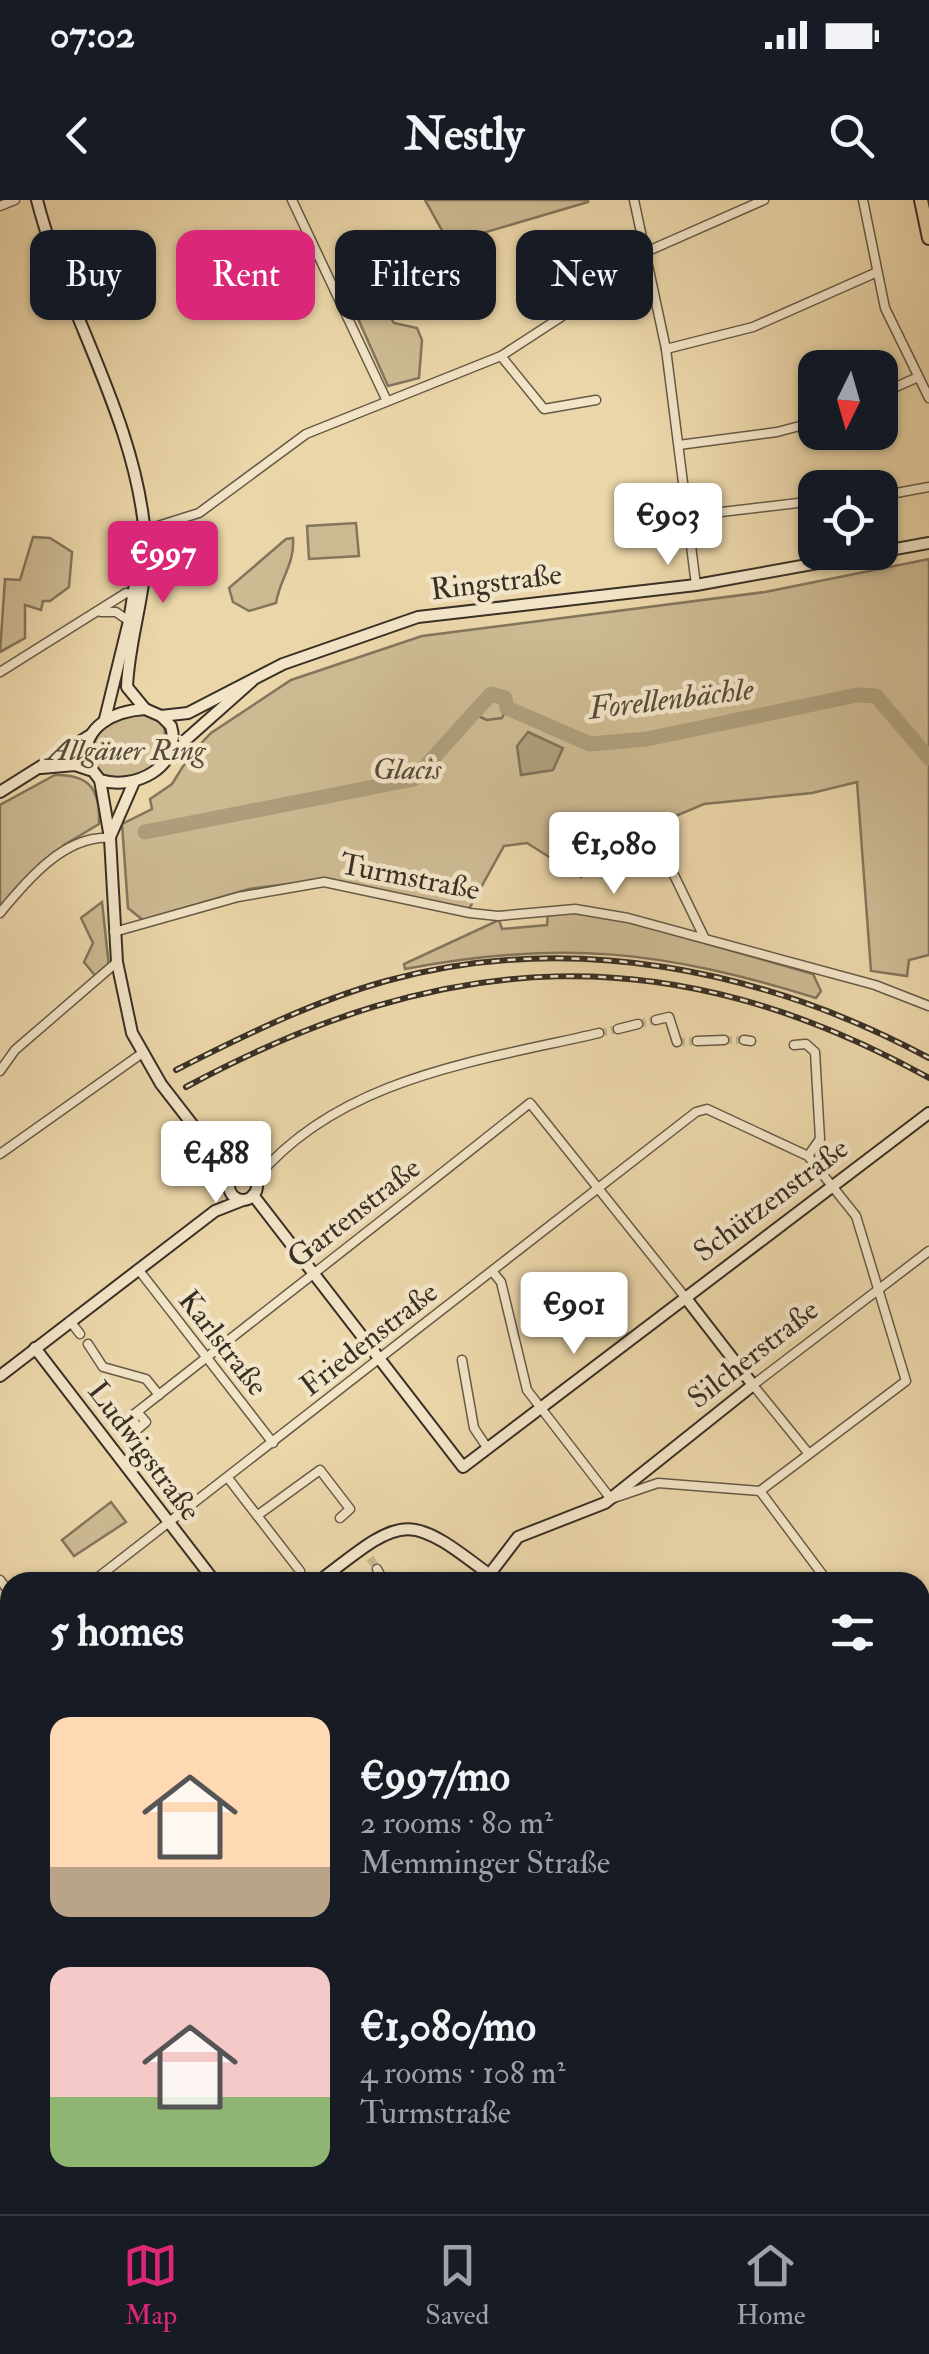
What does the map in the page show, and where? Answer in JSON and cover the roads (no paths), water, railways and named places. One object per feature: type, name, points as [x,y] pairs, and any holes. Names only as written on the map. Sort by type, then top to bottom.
[{"type":"highway","points":[[922,200],[929,238]]},
{"type":"street","points":[[0,206],[15,200]]},
{"type":"street","points":[[37,200],[127,450],[145,530],[128,687],[145,709],[161,716],[174,736],[170,754],[158,770],[134,782],[100,780]]},
{"type":"street","points":[[292,200],[386,399]]},
{"type":"street","points":[[634,200],[642,230]]},
{"type":"street","points":[[653,248],[764,200]]},
{"type":"street","points":[[863,200],[875,272],[916,378],[929,398]]},
{"type":"street","points":[[666,349],[753,328],[875,272]]},
{"type":"street","points":[[653,278],[680,445],[696,585]]},
{"type":"street","points":[[145,530],[199,512],[297,440],[386,399],[500,356],[556,320]]},
{"type":"street","points":[[500,356],[544,409],[596,400]]},
{"type":"street","points":[[898,386],[916,378]]},
{"type":"street","points":[[680,445],[798,426]]},
{"type":"street","points":[[898,493],[929,488]]},
{"type":"street","points":[[688,516],[798,503]]},
{"type":"street","name":"Ringstraße","points":[[161,716],[188,713],[256,676],[418,616],[696,585],[929,543]]},
{"type":"street","points":[[0,672],[126,593],[139,595]]},
{"type":"street","points":[[0,792],[90,736],[104,720],[139,595]]},
{"type":"street","points":[[97,613],[112,611],[129,621]]},
{"type":"street","name":"Ringstraße","points":[[170,754],[235,700],[256,676]]},
{"type":"street","points":[[104,720],[145,709]]},
{"type":"street","points":[[90,736],[85,750],[90,770],[100,780],[110,838],[114,932],[123,1004],[140,1054],[377,1361]]},
{"type":"street","points":[[35,769],[55,764],[90,770]]},
{"type":"street","points":[[110,838],[134,782]]},
{"type":"street","points":[[0,912],[69,847],[84,839],[110,838]]},
{"type":"street","points":[[658,842],[704,937]]},
{"type":"street","name":"Turmstraße","points":[[114,932],[238,897],[324,882],[470,914],[498,916],[575,909],[704,937],[906,994],[929,1006]]},
{"type":"street","points":[[0,1071],[15,1050],[117,962]]},
{"type":"street","points":[[656,1020],[669,1017],[677,1042]]},
{"type":"street","points":[[618,1029],[638,1024]]},
{"type":"street","points":[[0,1376],[216,1211],[248,1198],[257,1176],[300,1139],[375,1091],[429,1073],[599,1033]]},
{"type":"street","points":[[697,1042],[724,1040]]},
{"type":"street","points":[[492,1271],[501,1282],[518,1366],[527,1390],[611,1499],[667,1484],[760,1492],[903,1385],[905,1377],[861,1224],[808,1156],[820,1139],[815,1052],[806,1044],[794,1045]]},
{"type":"street","points":[[0,1154],[140,1054]]},
{"type":"street","name":"Gartenstraße","points":[[137,1412],[530,1103],[598,1188]]},
{"type":"street","name":"Friedenstraße","points":[[105,1572],[693,1114],[707,1110],[808,1156]]},
{"type":"street","name":"Schützenstraße","points":[[377,1361],[454,1462],[465,1466],[929,1113]]},
{"type":"street","points":[[233,1179],[257,1176]]},
{"type":"street","points":[[216,1211],[233,1179]]},
{"type":"street","points":[[598,1188],[809,1454]]},
{"type":"street","name":"Silcherstraße","points":[[497,1572],[507,1548],[524,1534],[611,1499],[929,1251]]},
{"type":"street","name":"Karlstraße","points":[[138,1269],[273,1443]]},
{"type":"street","points":[[70,1321],[80,1334]]},
{"type":"street","points":[[88,1344],[103,1367],[146,1379],[159,1395]]},
{"type":"street","name":"Ludwigstraße","points":[[35,1348],[207,1572]]},
{"type":"street","points":[[462,1360],[474,1428],[488,1449]]},
{"type":"street","points":[[648,1468],[667,1484]]},
{"type":"street","points":[[258,1515],[320,1470],[350,1509],[340,1518]]},
{"type":"street","points":[[228,1478],[300,1570]]},
{"type":"street","points":[[760,1492],[820,1572]]},
{"type":"street","points":[[335,1572],[366,1553],[392,1529],[414,1528],[483,1572]]},
{"type":"waterway","name":"Forellenbächle","points":[[145,832],[414,779],[491,694],[505,698],[507,708],[590,744],[647,739],[857,695],[876,696],[929,758]]},
{"type":"waterway","points":[[476,715],[487,720],[502,718],[507,708]]},
{"type":"tunnel","points":[[638,1024],[656,1020]]},
{"type":"tunnel","points":[[599,1033],[618,1029]]},
{"type":"tunnel","points":[[724,1040],[744,1040]]},
{"type":"tunnel","points":[[677,1042],[697,1041]]},
{"type":"tunnel","points":[[370,1558],[377,1569]]},
{"type":"railway","points":[[176,1070],[279,1020],[359,989],[455,966],[525,959],[595,959],[733,981],[800,1001],[929,1058]]},
{"type":"railway","points":[[186,1087],[281,1041],[374,1007],[465,985],[556,976],[647,981],[739,999],[833,1031],[929,1078]]},
{"type":"park label","name":"Allgäuer Ring","points":[[126,750]]},
{"type":"park label","name":"Glacis","points":[[407,769]]}]
